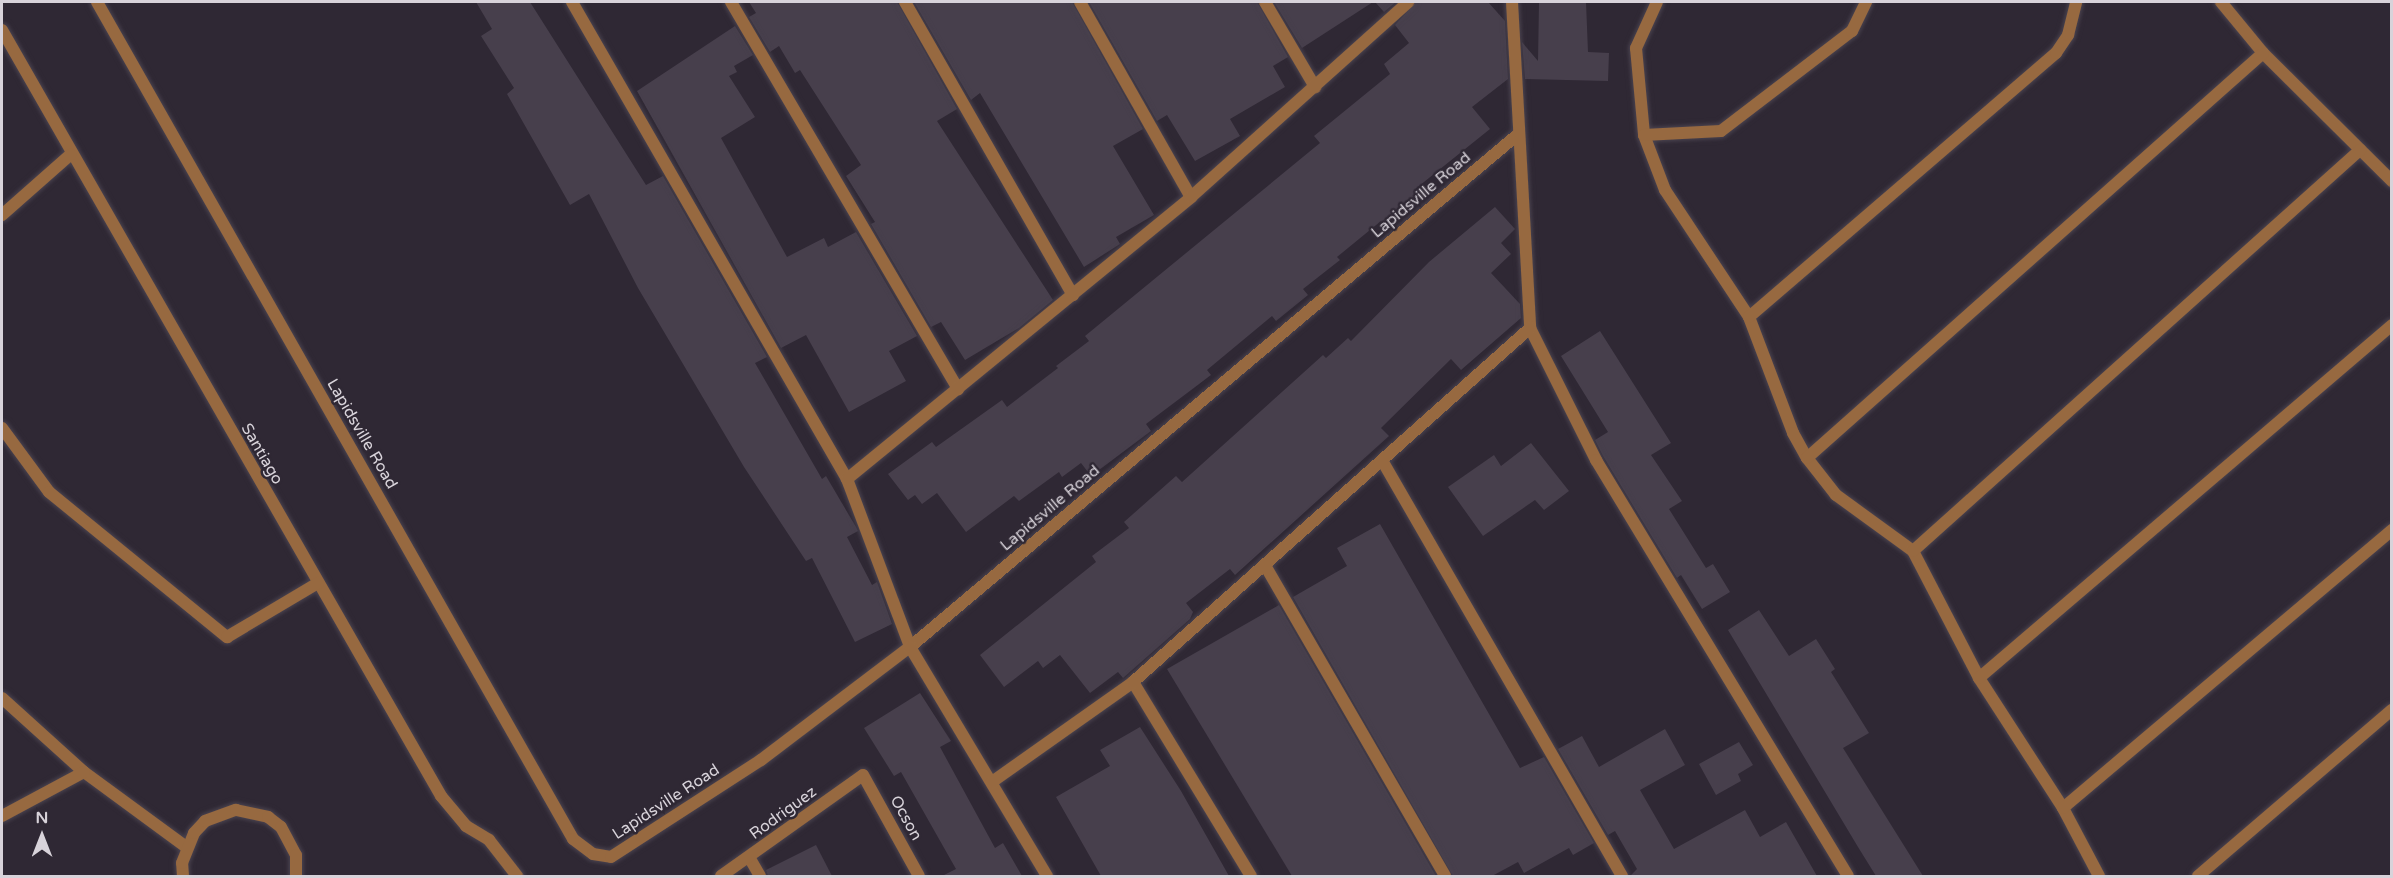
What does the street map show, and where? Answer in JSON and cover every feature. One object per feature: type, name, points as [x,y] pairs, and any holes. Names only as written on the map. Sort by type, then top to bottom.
[{"type":"street","name":"Lapidsville Road","points":[[97,2],[580,844],[593,854],[611,857],[761,760],[910,647],[1516,136]]},
{"type":"street","points":[[572,2],[847,480],[910,647],[1047,876]]},
{"type":"street","points":[[731,2],[958,388]]},
{"type":"street","points":[[905,2],[1073,295]]},
{"type":"street","points":[[1080,2],[1191,197]]},
{"type":"street","points":[[1265,2],[1316,87]]},
{"type":"street","points":[[847,480],[1191,197],[1408,2]]},
{"type":"street","points":[[1512,2],[1516,136],[1530,328],[1596,460],[1848,876]]},
{"type":"street","points":[[1657,2],[1636,48],[1644,135],[1665,190],[1749,316],[1793,433],[1807,458],[1836,495],[1913,551],[1979,678],[2063,808],[2099,876]]},
{"type":"street","points":[[1644,135],[1721,131],[1852,31],[1866,2]]},
{"type":"street","points":[[1749,316],[2056,53],[2068,35],[2076,2]]},
{"type":"street","points":[[2221,2],[2263,53],[2391,181]]},
{"type":"street","name":"Santiago","points":[[2,30],[70,155],[441,796],[466,826],[489,840],[517,876]]},
{"type":"street","points":[[1807,458],[2263,53]]},
{"type":"street","points":[[1913,551],[2360,150]]},
{"type":"street","points":[[2,215],[70,155]]},
{"type":"street","points":[[1979,678],[2391,325]]},
{"type":"street","points":[[992,782],[1133,682],[1266,567],[1530,328]]},
{"type":"street","points":[[2,428],[49,492],[227,637],[318,583]]},
{"type":"street","points":[[1383,462],[1622,876]]},
{"type":"street","points":[[2063,808],[2391,530]]},
{"type":"street","points":[[1266,567],[1445,876]]},
{"type":"street","points":[[1133,682],[1251,876]]},
{"type":"street","points":[[2,698],[84,772],[186,847]]},
{"type":"street","points":[[2198,876],[2391,710]]},
{"type":"street","points":[[2,816],[84,772]]},
{"type":"street","name":"Rodriguez","points":[[721,876],[863,775]]},
{"type":"street","name":"Ocson","points":[[863,775],[919,876]]},
{"type":"street","points":[[183,876],[186,847],[205,822],[220,814],[252,812],[274,822],[290,839],[296,855],[296,876]]},
{"type":"street","points":[[749,857],[760,876]]},
{"type":"building","points":[[476,2],[530,2],[646,185],[663,176],[767,357],[755,363],[822,479],[826,476],[856,527],[858,531],[847,537],[872,585],[877,582],[892,624],[855,642],[812,558],[806,561],[744,467],[638,288],[589,194],[570,205],[507,94],[514,88],[481,36],[492,29]]},
{"type":"building","points":[[749,2],[897,2],[957,109],[937,121],[1053,300],[1019,328],[965,360],[941,322],[931,327],[871,224],[875,222],[846,176],[861,165],[800,70],[795,73],[779,46],[770,52],[749,17],[756,13]]},
{"type":"building","points":[[914,2],[1072,2],[1143,129],[1113,146],[1154,215],[1116,237],[1120,244],[1084,267],[980,93],[971,100]]},
{"type":"building","points":[[1089,2],[1257,2],[1288,57],[1273,66],[1285,87],[1230,119],[1240,136],[1195,161],[1167,115],[1157,121]]},
{"type":"building","points":[[1274,2],[1373,2],[1302,48]]},
{"type":"building","points":[[1375,2],[1396,2],[1384,12]]},
{"type":"building","points":[[1416,2],[1488,2],[1505,21],[1508,79],[1472,107],[1490,129],[1414,190],[1420,197],[1385,226],[1381,221],[1337,257],[1340,260],[1303,289],[1308,295],[1276,321],[1272,316],[1207,370],[1211,375],[1146,424],[1151,431],[1091,476],[1081,463],[1062,477],[1059,472],[1019,501],[1014,496],[966,532],[937,493],[922,504],[915,495],[908,500],[888,474],[932,442],[936,447],[1002,400],[1007,407],[1058,368],[1056,366],[1089,341],[1085,336],[1320,143],[1314,136],[1390,74],[1384,64],[1409,43],[1395,25]]},
{"type":"building","points":[[1539,2],[1586,2],[1588,52],[1609,53],[1608,81],[1525,79],[1522,42],[1538,61]]},
{"type":"building","points":[[735,26],[753,55],[734,66],[737,72],[729,76],[755,117],[721,138],[787,257],[824,238],[828,247],[856,232],[917,336],[889,351],[906,381],[849,412],[806,335],[781,348],[637,91]]},
{"type":"building","points":[[1495,207],[1515,229],[1501,243],[1511,254],[1491,273],[1520,304],[1521,318],[1461,370],[1451,359],[1381,428],[1389,436],[1235,575],[1230,569],[1186,603],[1193,612],[1190,619],[1123,678],[1118,672],[1090,693],[1060,655],[1043,668],[1038,661],[1004,687],[980,655],[1096,562],[1092,556],[1129,528],[1124,522],[1176,476],[1182,482],[1323,355],[1326,358],[1348,338],[1351,341],[1429,262]]},
{"type":"building","points":[[1600,331],[1671,443],[1651,455],[1682,501],[1669,509],[1706,568],[1713,564],[1730,592],[1702,609],[1681,575],[1677,578],[1603,456],[1595,440],[1608,432],[1561,356]]},
{"type":"building","points":[[1531,443],[1569,491],[1544,510],[1535,500],[1483,536],[1448,487],[1494,455],[1501,466]]},
{"type":"building","points":[[1380,524],[1520,768],[1544,757],[1594,843],[1573,855],[1569,848],[1524,873],[1518,862],[1492,876],[1453,876],[1293,597],[1347,566],[1337,548]]},
{"type":"building","points":[[1279,605],[1436,876],[1292,876],[1167,669]]},
{"type":"building","points":[[1759,610],[1789,656],[1816,639],[1835,669],[1831,672],[1869,733],[1843,748],[1923,876],[1876,876],[1858,847],[1728,630]]},
{"type":"building","points":[[920,693],[951,741],[940,747],[995,848],[1003,843],[1022,876],[942,876],[956,869],[901,772],[894,776],[864,728]]},
{"type":"building","points":[[1140,727],[1181,791],[1229,876],[1101,876],[1056,797],[1110,766],[1100,750]]},
{"type":"building","points":[[1665,729],[1685,765],[1640,790],[1674,849],[1745,810],[1760,837],[1786,822],[1817,876],[1630,876],[1637,869],[1615,831],[1608,835],[1558,749],[1582,736],[1599,767]]},
{"type":"building","points":[[1739,742],[1753,765],[1738,774],[1741,781],[1716,795],[1699,764]]},
{"type":"building","points":[[816,845],[832,876],[768,876],[766,870]]}]
